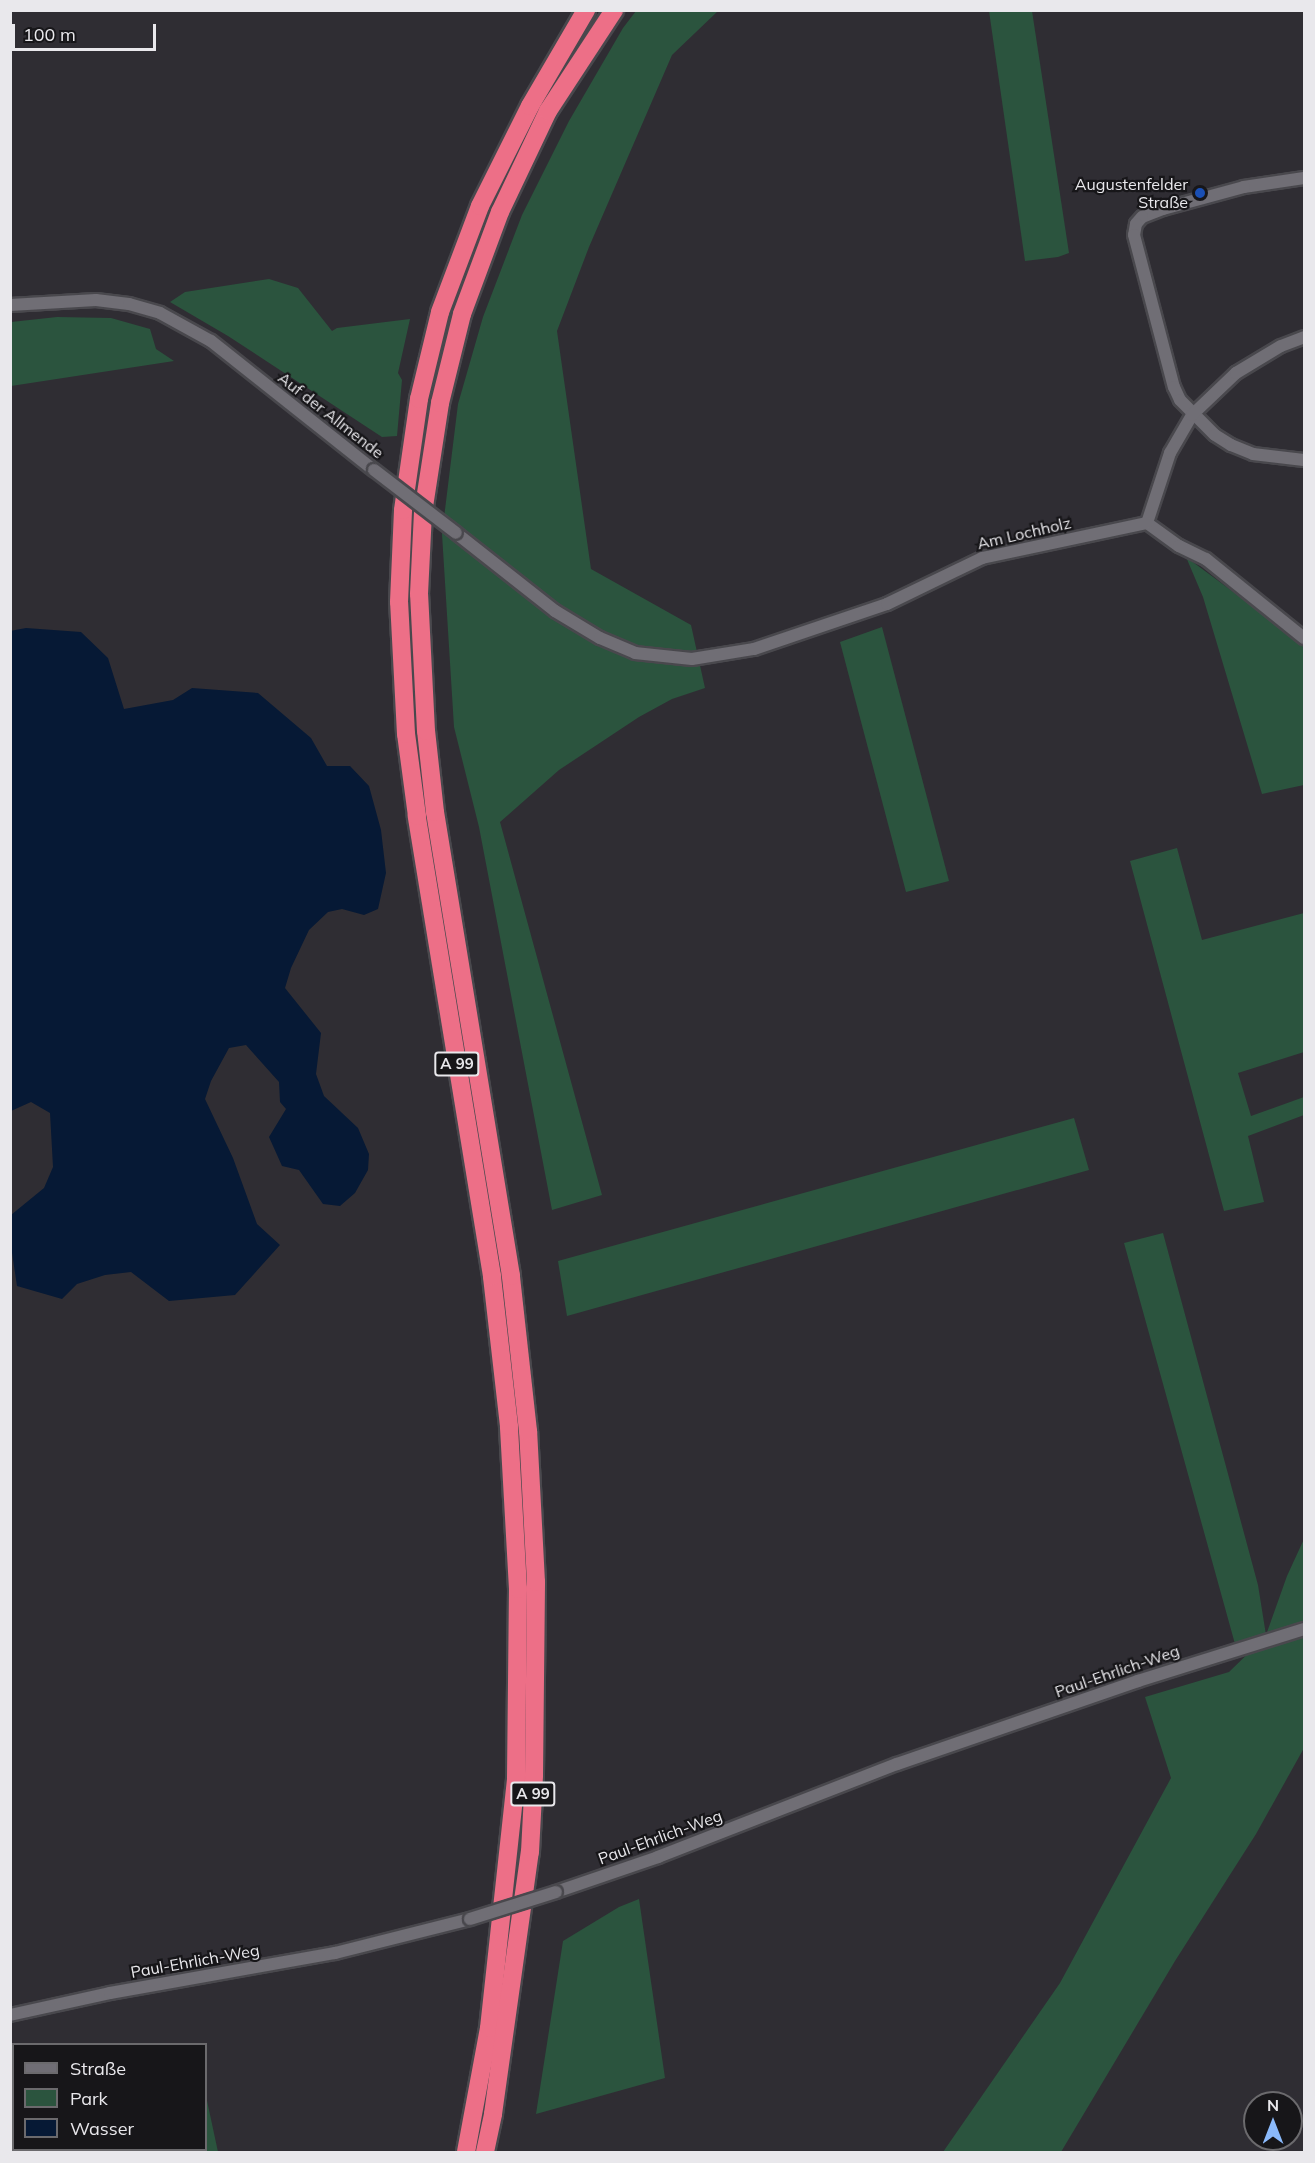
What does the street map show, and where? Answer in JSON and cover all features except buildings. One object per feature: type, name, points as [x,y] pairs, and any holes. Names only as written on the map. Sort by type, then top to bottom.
[{"type":"highway","name":"A 99","points":[[466,2152],[489,2028],[516,1778],[518,1589],[509,1426],[492,1276],[419,828],[406,734],[399,602],[403,510],[419,399],[440,312],[480,206],[530,106],[585,10]]},
{"type":"highway","name":"A 99","points":[[484,2152],[493,2114],[530,1852],[534,1775],[536,1582],[528,1431],[511,1276],[435,812],[426,731],[419,594],[423,513],[440,403],[462,314],[500,212],[548,111],[614,10]]},
{"type":"street","points":[[1305,178],[1244,187],[1183,202],[1142,217],[1136,224],[1134,235],[1174,387],[1192,415],[1231,445],[1261,455],[1305,460]]},
{"type":"street","name":"Auf der Allmende","points":[[10,305],[96,300],[129,304],[160,313],[210,341],[555,611],[600,638]]},
{"type":"street","points":[[1305,337],[1281,346],[1236,373],[1192,415],[1170,453],[1147,523],[1179,546],[1206,559],[1305,638]]},
{"type":"street","name":"Am Lochholz","points":[[600,638],[635,653],[692,659],[754,650],[887,604],[981,558],[1147,523]]},
{"type":"street","name":"Paul-Ehrlich-Weg","points":[[10,2015],[110,1993],[335,1953],[556,1893],[658,1857],[897,1764],[1225,1652],[1305,1629]]},
{"type":"shaded area","points":[[204,2151],[205,2152],[109,2152]]},
{"type":"green space","points":[[636,11],[718,11],[672,55],[589,247],[557,331],[591,569],[691,625],[705,688],[672,699],[639,717],[559,770],[500,822],[602,1195],[552,1210],[479,827],[454,727],[442,534],[458,404],[483,317],[522,215],[569,121],[623,28]]},
{"type":"green space","points":[[989,11],[1032,11],[1069,253],[1058,257],[1025,261]]},
{"type":"green space","points":[[269,279],[298,288],[332,331],[337,328],[410,319],[398,373],[402,380],[397,436],[382,437],[228,336],[170,302],[185,292]]},
{"type":"green space","points":[[57,317],[111,318],[150,329],[156,349],[174,361],[11,386],[11,322]]},
{"type":"green space","points":[[1186,557],[1304,644],[1304,785],[1262,794],[1203,597]]},
{"type":"green space","points":[[882,627],[949,881],[906,892],[840,642]]},
{"type":"green space","points":[[1177,848],[1202,940],[1304,913],[1304,1052],[1238,1073],[1251,1116],[1304,1097],[1304,1115],[1248,1136],[1264,1202],[1224,1211],[1130,861]]},
{"type":"green space","points":[[1074,1118],[1089,1170],[567,1316],[558,1261]]},
{"type":"green space","points":[[1163,1233],[1258,1585],[1266,1635],[1287,1576],[1304,1539],[1304,1748],[1256,1834],[1175,1961],[1061,2152],[943,2152],[1060,1983],[1171,1778],[1145,1697],[1229,1672],[1265,1637],[1235,1644],[1124,1243]]},
{"type":"green space","points":[[639,1899],[665,2078],[536,2114],[563,1941],[619,1907]]},
{"type":"green space","points":[[207,2101],[218,2152],[205,2152],[207,2151]]},
{"type":"green space","points":[[12,2149],[12,2151],[114,2151],[109,2152],[11,2152]]},
{"type":"water","points":[[26,628],[81,632],[108,658],[124,709],[173,700],[192,688],[258,693],[311,738],[327,766],[350,766],[369,786],[381,830],[386,873],[378,909],[364,915],[342,909],[328,912],[309,930],[291,968],[285,988],[321,1033],[316,1074],[324,1096],[358,1128],[369,1154],[368,1170],[355,1193],[340,1206],[323,1204],[299,1170],[282,1166],[269,1137],[286,1109],[280,1102],[279,1082],[246,1045],[229,1048],[211,1081],[205,1099],[233,1158],[257,1224],[280,1245],[235,1295],[169,1301],[131,1272],[105,1275],[77,1284],[62,1299],[17,1286],[11,1246],[11,1215],[44,1188],[53,1167],[50,1113],[31,1102],[11,1111],[10,631]]},
{"type":"place","name":"Augustenfelder Straße","points":[[1200,193]]}]
